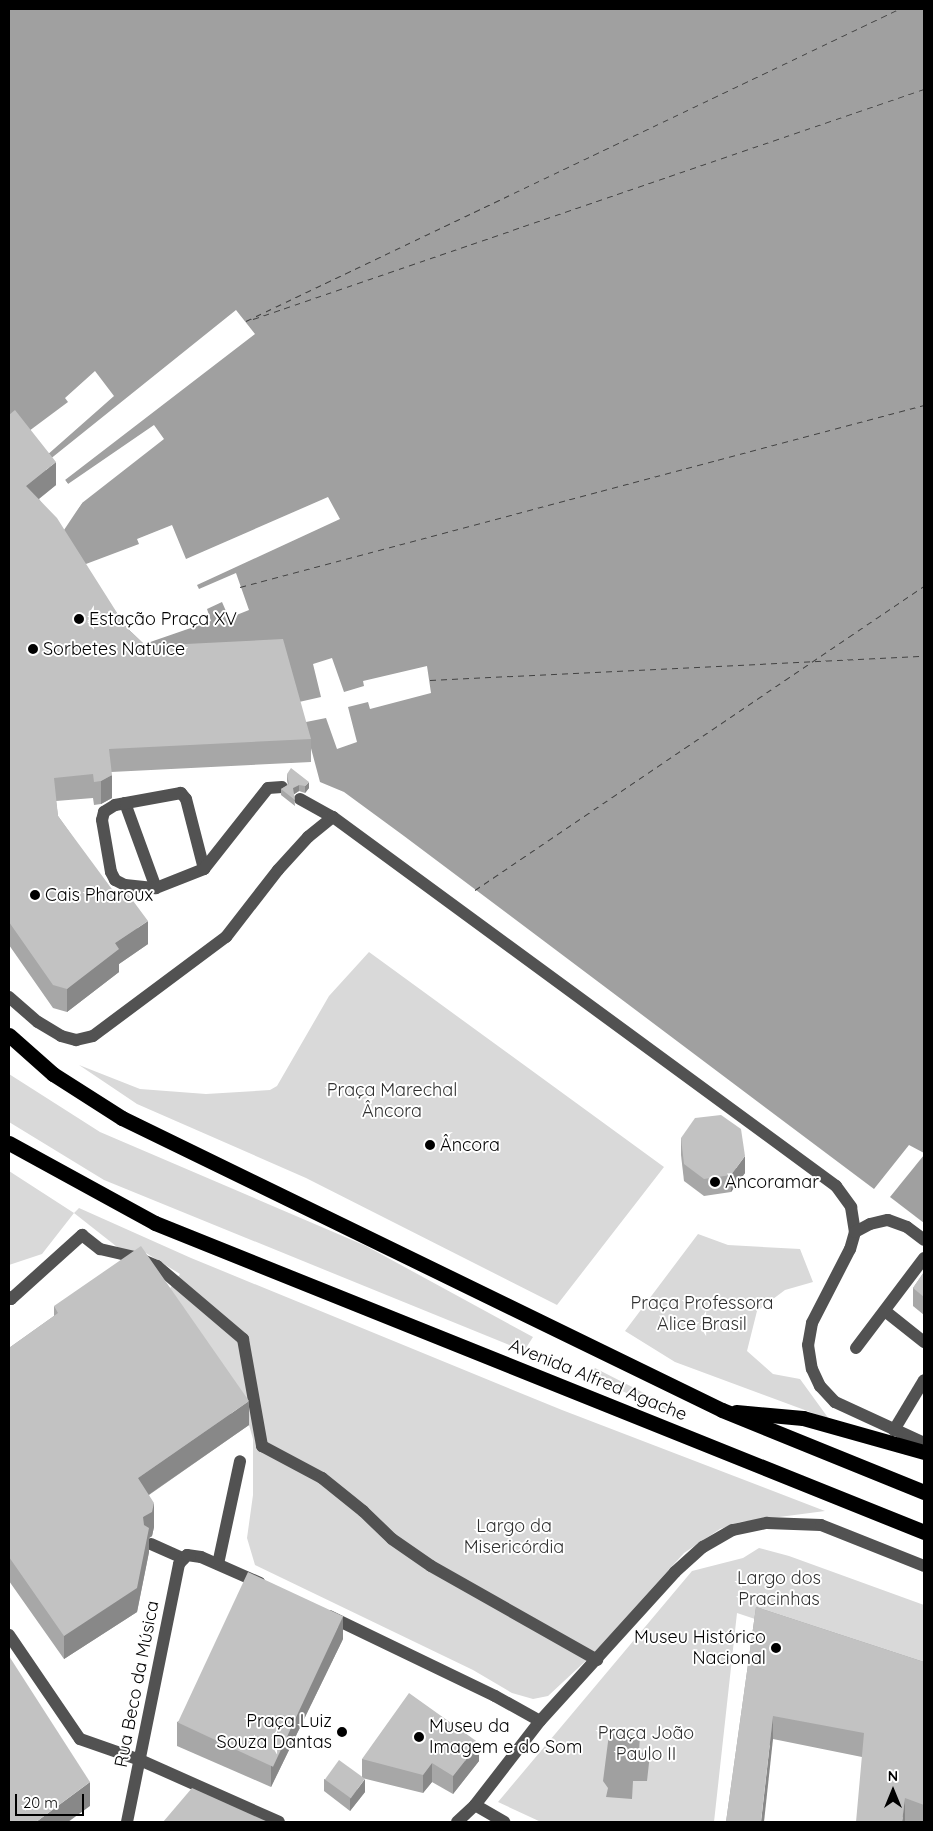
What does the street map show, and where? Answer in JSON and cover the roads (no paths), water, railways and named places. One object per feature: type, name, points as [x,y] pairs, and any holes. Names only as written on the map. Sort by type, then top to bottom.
[{"type":"highway","name":"Avenida Alfred Agache","points":[[9,1035],[53,1074],[122,1118],[722,1410],[924,1492]]},
{"type":"highway","name":"Avenida Alfred Agache","points":[[9,1142],[155,1222],[924,1532]]},
{"type":"highway","points":[[722,1410],[803,1418],[924,1452]]},
{"type":"street","points":[[204,869],[186,799],[181,793],[125,803],[104,812],[102,820],[111,872],[115,880],[125,885],[156,888],[204,869],[268,788],[282,787]]},
{"type":"street","points":[[300,799],[333,817],[836,1186],[851,1208],[854,1232],[850,1249],[812,1323],[808,1345],[812,1369],[820,1386],[835,1402],[924,1443]]},
{"type":"street","points":[[125,803],[156,888]]},
{"type":"street","points":[[9,997],[38,1022],[61,1036],[76,1040],[93,1036],[226,937],[278,870],[308,837],[333,817]]},
{"type":"street","points":[[854,1232],[870,1224],[888,1220],[907,1227],[924,1240]]},
{"type":"street","points":[[9,1297],[11,1299],[82,1235],[100,1249],[138,1258],[157,1266],[243,1339],[262,1446],[322,1478],[364,1511],[392,1539],[431,1566],[597,1660]]},
{"type":"street","points":[[856,1348],[924,1258]]},
{"type":"street","points":[[885,1311],[924,1342]]},
{"type":"street","points":[[894,1430],[924,1380]]},
{"type":"street","points":[[218,1564],[240,1461]]},
{"type":"street","points":[[457,1822],[476,1805],[540,1721],[675,1572],[703,1547],[733,1530],[767,1522],[821,1525],[924,1566]]},
{"type":"street","points":[[151,1544],[185,1557],[218,1564],[275,1590]]},
{"type":"street","name":"Rua Beco da Música","points":[[128,1822],[179,1564],[185,1557]]},
{"type":"street","points":[[318,1611],[489,1693],[540,1721]]},
{"type":"street","points":[[9,1635],[80,1739],[140,1760],[279,1822]]},
{"type":"street","points":[[476,1805],[504,1822]]},
{"type":"place","name":"Estação Praça XV","points":[[79,619]]},
{"type":"place","name":"Sorbetes Natuice","points":[[33,649]]},
{"type":"place","name":"Cais Pharoux","points":[[35,895]]},
{"type":"place","name":"Âncora","points":[[430,1145]]},
{"type":"place","name":"Ancoramar","points":[[715,1182]]},
{"type":"place","name":"Museu Histórico Nacional","points":[[776,1648]]},
{"type":"place","name":"Praça Luiz Souza Dantas","points":[[342,1732]]},
{"type":"place","name":"Museu da Imagem e do Som","points":[[419,1737]]},
{"type":"park label","name":"Praça Marechal Âncora","points":[[392,1101]]},
{"type":"park label","name":"Praça Professora Alice Brasil","points":[[702,1314]]},
{"type":"park label","name":"Largo da Misericórdia","points":[[514,1537]]},
{"type":"park label","name":"Largo dos Pracinhas","points":[[779,1589]]},
{"type":"park label","name":"Praça João Paulo II","points":[[646,1744]]}]
